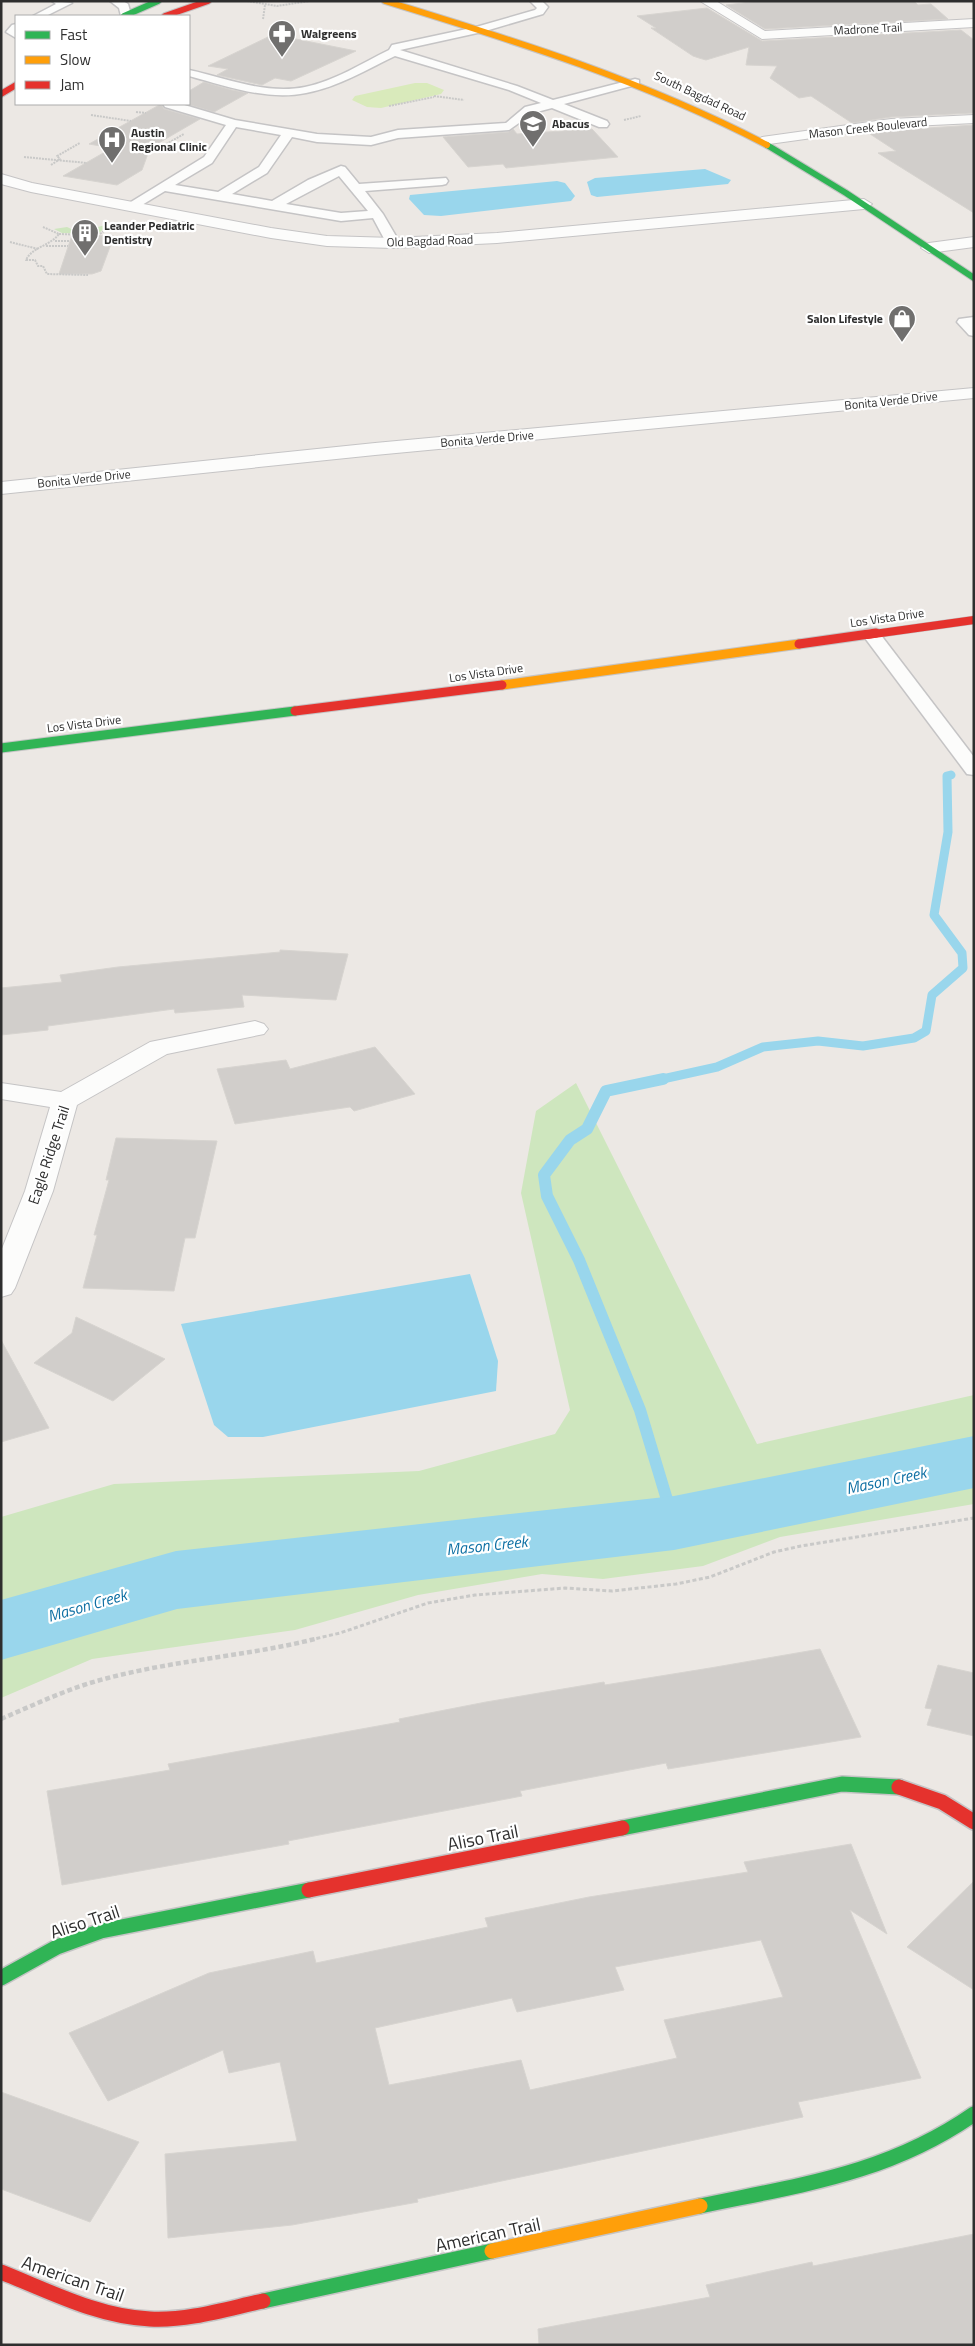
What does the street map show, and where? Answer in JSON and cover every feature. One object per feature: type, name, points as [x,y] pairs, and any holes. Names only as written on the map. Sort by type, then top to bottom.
[{"type":"street","points":[[127,15],[158,1]]},
{"type":"street","points":[[168,15],[208,1]]},
{"type":"street","name":"South Bagdad Road","points":[[384,1],[548,51],[635,82],[712,115],[762,141],[864,204],[974,278]]},
{"type":"street","name":"Madrone Trail","points":[[706,1],[762,35],[974,23]]},
{"type":"street","points":[[1,94],[15,86]]},
{"type":"street","name":"Mason Creek Boulevard","points":[[762,141],[891,124],[974,119]]},
{"type":"street","name":"Old Bagdad Road","points":[[1,179],[31,187],[271,233],[327,240],[392,243],[497,238],[864,204]]},
{"type":"street","points":[[930,248],[974,242]]},
{"type":"street","name":"Bonita Verde Drive","points":[[1,488],[365,450],[974,393]]},
{"type":"street","name":"Los Vista Drive","points":[[1,748],[434,694],[974,620]]},
{"type":"street","name":"Eagle Ridge Trail","points":[[1,1288],[39,1191],[65,1101],[159,1048],[255,1029]]},
{"type":"street","points":[[1,1091],[65,1101]]},
{"type":"street","name":"Aliso Trail","points":[[1,1978],[57,1947],[101,1931],[842,1784],[879,1782],[916,1790],[947,1803],[974,1822]]},
{"type":"street","name":"American Trail","points":[[1,2272],[105,2312],[150,2319],[200,2315],[853,2172],[911,2154],[955,2131],[974,2114]]},
{"type":"lane","points":[[40,15],[67,3],[58,1]]},
{"type":"lane","points":[[115,1],[124,6],[125,15]]},
{"type":"lane","points":[[190,72],[275,92],[310,89],[394,52],[396,47],[478,30],[539,12],[543,7],[535,1]]},
{"type":"lane","points":[[394,52],[513,88],[603,124]]},
{"type":"lane","points":[[190,72],[205,72],[310,89]]},
{"type":"lane","points":[[172,105],[232,123],[317,138],[371,141],[398,134],[509,126],[529,110],[635,82]]},
{"type":"lane","points":[[132,205],[208,160],[232,123]]},
{"type":"lane","points":[[220,196],[263,170],[289,133]]},
{"type":"lane","points":[[275,205],[312,183],[341,170],[377,214],[392,243]]},
{"type":"lane","points":[[357,188],[442,181]]},
{"type":"lane","points":[[165,186],[341,216],[377,214]]},
{"type":"lane","points":[[974,321],[964,322],[974,332]]},
{"type":"lane","points":[[871,634],[974,770]]},
{"type":"path","points":[[247,1],[266,5],[294,5],[310,1]]},
{"type":"path","points":[[263,19],[262,14],[266,5]]},
{"type":"path","points":[[389,106],[437,96]]},
{"type":"path","points":[[95,110],[131,121]]},
{"type":"path","points":[[136,112],[147,114]]},
{"type":"path","points":[[60,159],[57,156],[80,143]]},
{"type":"path","points":[[161,147],[167,148]]},
{"type":"path","points":[[24,157],[87,163]]},
{"type":"path","points":[[48,169],[50,165],[60,159]]},
{"type":"path","points":[[43,227],[59,234],[86,235]]},
{"type":"path","points":[[59,234],[55,240],[25,259],[35,260],[38,266],[43,266],[47,274],[88,275]]},
{"type":"path","points":[[55,240],[69,241]]},
{"type":"path","points":[[10,242],[39,249]]},
{"type":"path","points":[[45,246],[68,246]]},
{"type":"path","points":[[1,1719],[81,1685],[110,1677],[320,1639],[428,1603],[526,1590],[565,1588],[612,1591],[676,1584],[710,1577],[774,1552],[801,1546],[974,1518]]},
{"type":"green space","points":[[415,83],[427,83],[444,90],[441,94],[381,108],[367,107],[352,100],[355,96]]},
{"type":"green space","points":[[87,222],[98,227],[109,224],[98,234],[62,233],[54,229],[67,227],[78,232],[86,229],[77,224]]},
{"type":"green space","points":[[576,1083],[757,1444],[974,1395],[974,1504],[780,1537],[703,1566],[603,1579],[542,1574],[418,1595],[295,1630],[92,1659],[1,1698],[1,1517],[114,1484],[419,1471],[555,1434],[570,1410],[521,1193],[536,1111]]},
{"type":"water","points":[[705,169],[731,180],[728,184],[597,197],[591,195],[587,182],[595,178]]},
{"type":"water","points":[[557,181],[565,183],[575,196],[571,201],[441,216],[424,215],[409,199],[410,195]]},
{"type":"water","points":[[470,1274],[498,1361],[496,1391],[263,1437],[228,1437],[214,1425],[181,1324]]},
{"type":"building","points":[[759,1],[914,1],[918,5],[931,4],[948,19],[765,29],[726,5]]},
{"type":"building","points":[[707,8],[762,41],[961,30],[974,40],[974,113],[891,117],[852,123],[811,96],[799,98],[770,78],[777,66],[746,65],[749,47],[706,60],[693,56],[651,28],[656,28],[637,16]]},
{"type":"building","name":"Walgreens","points":[[285,35],[286,37],[356,51],[291,81],[275,78],[262,85],[217,75],[228,69],[208,66],[270,36]]},
{"type":"building","points":[[204,82],[248,93],[214,112],[190,105],[190,90]]},
{"type":"building","points":[[159,105],[162,105],[164,109],[200,119],[150,148],[142,170],[117,185],[63,176],[112,148],[89,144]]},
{"type":"building","points":[[974,125],[974,213],[878,153],[896,151],[867,132]]},
{"type":"building","name":"Abacus","points":[[513,129],[517,134],[592,129],[618,157],[506,168],[503,164],[468,167],[443,137],[509,132]]},
{"type":"building","name":"Leander Pediatric Dentistry","points":[[72,235],[114,236],[101,271],[92,274],[59,274]]},
{"type":"building","points":[[280,950],[348,954],[336,1000],[242,995],[244,1007],[175,1013],[174,1009],[48,1026],[48,1030],[1,1035],[1,988],[62,982],[60,975],[118,967],[280,952]]},
{"type":"building","points":[[375,1047],[415,1094],[354,1111],[350,1107],[235,1124],[217,1069],[286,1060],[290,1069]]},
{"type":"building","points":[[116,1138],[217,1141],[195,1238],[185,1238],[174,1291],[83,1288],[97,1235],[94,1235],[109,1180],[106,1180]]},
{"type":"building","points":[[76,1317],[165,1359],[113,1401],[34,1363],[72,1333]]},
{"type":"building","points":[[1,1340],[49,1428],[1,1442]]},
{"type":"building","points":[[820,1649],[861,1737],[668,1769],[666,1763],[520,1791],[522,1796],[288,1841],[289,1844],[62,1885],[47,1791],[170,1770],[168,1764],[400,1722],[399,1719],[486,1702],[604,1682],[605,1685]]},
{"type":"building","points":[[938,1665],[974,1673],[974,1736],[927,1725],[932,1709],[925,1708]]},
{"type":"building","points":[[851,1844],[887,1934],[850,1910],[921,2078],[798,2102],[803,2117],[417,2199],[418,2202],[292,2225],[168,2238],[165,2154],[297,2141],[280,2062],[229,2073],[223,2050],[108,2101],[69,2033],[209,1973],[313,1951],[316,1963],[488,1927],[485,1918],[589,1897],[748,1872],[744,1862]],"holes":[[[761,1940],[783,1997],[664,2020],[677,2058],[530,2090],[521,2060],[389,2085],[375,2028],[512,1998],[517,2012],[624,1990],[615,1967]]]},
{"type":"building","points":[[974,1881],[974,1990],[907,1947]]},
{"type":"building","points":[[1,2092],[139,2142],[90,2222],[1,2189]]},
{"type":"building","points":[[974,2234],[974,2345],[539,2345],[538,2329],[710,2297],[706,2285],[812,2262],[813,2266]]},
{"type":"waterway","points":[[658,1080],[717,1067],[763,1047],[818,1041],[863,1046],[914,1038],[926,1031],[932,995],[963,968],[962,953],[934,915],[948,832],[947,776],[951,775]]},
{"type":"waterway","points":[[663,1079],[606,1091],[587,1129],[570,1140],[544,1175],[547,1196],[579,1260],[640,1410],[674,1523]]},
{"type":"waterway","name":"Mason Creek","points":[[1,1630],[176,1580],[674,1523],[974,1462]]},
{"type":"traffic: fast","points":[[126,15],[158,1]]},
{"type":"traffic: fast","points":[[767,145],[846,193],[974,278]]},
{"type":"traffic: fast","points":[[1,748],[295,711]]},
{"type":"traffic: fast","points":[[622,1828],[842,1784],[899,1787]]},
{"type":"traffic: fast","points":[[1,1978],[57,1947],[101,1931],[309,1890]]},
{"type":"traffic: fast","points":[[700,2206],[807,2184],[879,2164],[913,2151],[945,2134],[974,2114]]},
{"type":"traffic: fast","points":[[263,2301],[492,2251]]},
{"type":"traffic: slow","points":[[385,1],[532,46],[628,80],[675,99],[767,145]]},
{"type":"traffic: slow","points":[[502,685],[799,644]]},
{"type":"traffic: slow","points":[[492,2251],[700,2206]]},
{"type":"traffic: jam","points":[[168,15],[208,1]]},
{"type":"traffic: jam","points":[[1,94],[15,86]]},
{"type":"traffic: jam","points":[[799,644],[974,620]]},
{"type":"traffic: jam","points":[[295,711],[502,685]]},
{"type":"traffic: jam","points":[[899,1787],[942,1802],[974,1822]]},
{"type":"traffic: jam","points":[[309,1890],[622,1828]]},
{"type":"traffic: jam","points":[[1,2272],[74,2302],[131,2317],[150,2319],[179,2318],[263,2301]]},
{"type":"place","name":"Walgreens","points":[[282,58]]},
{"type":"place","name":"Abacus","points":[[533,148]]},
{"type":"place","name":"Austin Regional Clinic","points":[[112,164]]},
{"type":"place","name":"Leander Pediatric Dentistry","points":[[85,257]]},
{"type":"place","name":"Salon Lifestyle","points":[[902,343]]}]
